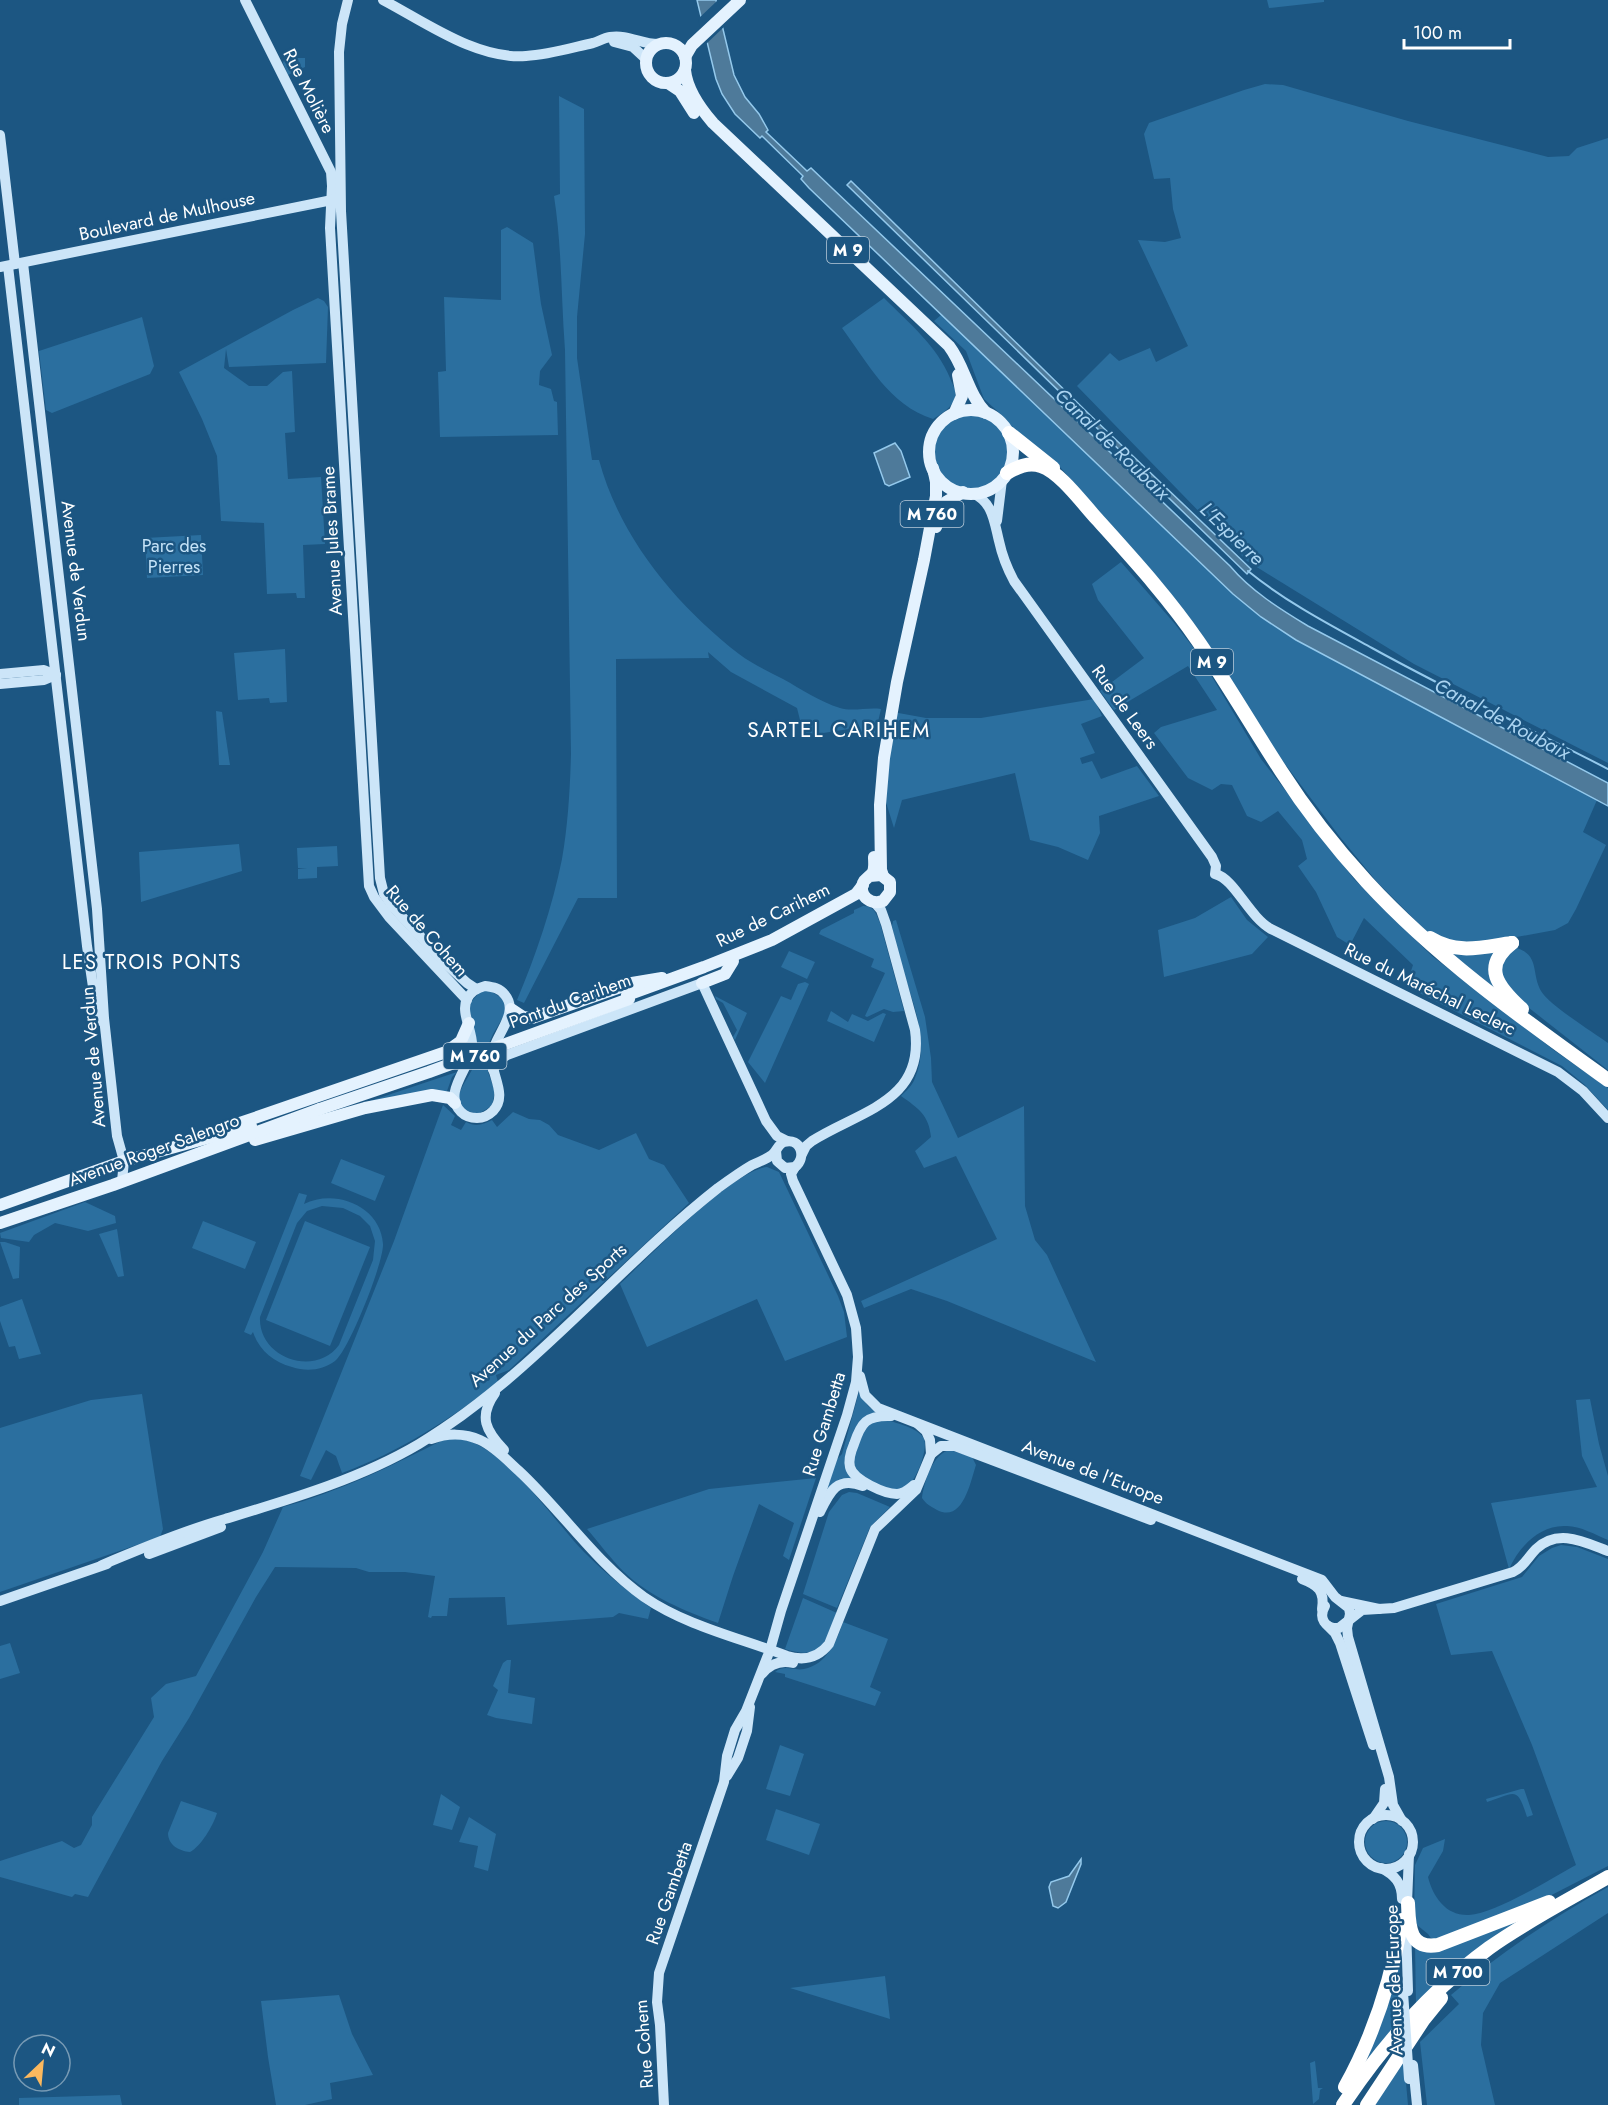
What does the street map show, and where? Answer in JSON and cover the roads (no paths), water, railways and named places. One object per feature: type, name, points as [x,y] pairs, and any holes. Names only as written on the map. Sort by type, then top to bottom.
[{"type":"highway","name":"M 9","points":[[1009,434],[1050,464],[1071,491]]},
{"type":"highway","name":"M 9","points":[[1005,477],[1027,465],[1041,466],[1052,472],[1146,574],[1179,614],[1284,776],[1335,846],[1407,924],[1470,979],[1608,1080]]},
{"type":"highway","points":[[1407,924],[1435,941],[1453,948],[1468,949],[1512,943],[1500,953],[1496,961],[1496,970],[1503,988],[1541,1027],[1568,1046],[1578,1058]]},
{"type":"highway","points":[[1407,1903],[1412,1935],[1420,1944],[1433,1946],[1536,1907],[1608,1876]]},
{"type":"highway","name":"M 700","points":[[1343,2105],[1373,2061],[1395,2035],[1449,1980],[1508,1935],[1608,1876]]},
{"type":"highway","name":"M 700","points":[[1349,2105],[1379,2061],[1410,2025],[1435,1999],[1471,1968],[1519,1934],[1608,1883]]},
{"type":"highway","points":[[1335,2105],[1368,2042],[1402,1920]]},
{"type":"highway","points":[[1368,2105],[1424,2019],[1471,1968]]},
{"type":"main road","points":[[728,0],[689,42],[685,63],[678,80],[668,83],[660,82],[650,75],[646,59],[652,49],[660,44],[689,42],[740,0]]},
{"type":"main road","points":[[673,44],[680,48],[685,63]]},
{"type":"main road","name":"M 9","points":[[685,63],[689,85],[705,113],[953,352],[961,364],[974,398],[986,413]]},
{"type":"main road","name":"M 9","points":[[668,83],[680,91],[694,113],[725,144],[774,180]]},
{"type":"main road","name":"M 9","points":[[922,322],[949,357],[958,377],[962,396],[954,414]]},
{"type":"main road","points":[[972,410],[986,413],[998,420],[1009,434],[1013,456],[1005,477],[988,490],[967,493],[945,484],[933,468],[930,451],[933,436],[940,424],[954,414],[972,410]]},
{"type":"main road","name":"M 760","points":[[884,876],[881,870],[880,823],[882,773],[889,722],[936,496],[933,468]]},
{"type":"main road","name":"M 760","points":[[924,560],[945,504],[952,497],[967,493]]},
{"type":"main road","name":"M 760","points":[[866,880],[874,865],[873,807],[879,738],[905,640]]},
{"type":"main road","points":[[877,874],[884,876],[891,886],[889,896],[883,901],[872,902],[863,894],[866,880],[877,874]]},
{"type":"main road","name":"Rue de Carihem","points":[[698,976],[778,937],[856,894],[866,880]]},
{"type":"main road","name":"Rue de Carihem","points":[[698,976],[725,974],[733,961],[783,942],[858,902],[872,902]]},
{"type":"main road","name":"Pont du Carihem","points":[[319,1107],[439,1069],[672,979],[698,976]]},
{"type":"main road","name":"Pont du Carihem","points":[[628,997],[698,976]]},
{"type":"main road","points":[[511,1009],[519,1015],[532,1018],[632,983],[656,978],[672,979]]},
{"type":"main road","points":[[204,1145],[302,1101],[446,1052],[461,1041],[469,1023]]},
{"type":"main road","points":[[204,1145],[260,1139],[341,1114],[424,1096],[440,1095],[450,1098],[455,1103]]},
{"type":"main road","name":"Avenue Roger Salengro","points":[[0,1222],[122,1181],[204,1145],[319,1107]]},
{"type":"main road","name":"Avenue Roger Salengro","points":[[0,1205],[120,1163],[204,1145]]},
{"type":"street","name":"Rue Molière","points":[[245,0],[326,160],[332,175],[336,199]]},
{"type":"street","points":[[336,199],[339,159],[340,42],[348,0]]},
{"type":"street","points":[[383,0],[480,51],[509,57],[549,52],[619,36],[660,44]]},
{"type":"street","points":[[596,42],[624,43],[638,50],[646,59]]},
{"type":"street","points":[[0,135],[12,265]]},
{"type":"street","points":[[326,160],[335,164],[339,159]]},
{"type":"street","name":"Boulevard de Mulhouse","points":[[12,265],[336,199]]},
{"type":"street","name":"Avenue Jules Brame","points":[[336,199],[374,879]]},
{"type":"street","name":"Avenue de Verdun","points":[[12,265],[87,946],[120,1163]]},
{"type":"street","name":"Avenue de Verdun","points":[[12,265],[97,909],[109,1062],[122,1181]]},
{"type":"street","name":"Rue de Leers","points":[[997,530],[1005,477]]},
{"type":"street","name":"Rue de Leers","points":[[967,493],[987,504],[993,517],[1004,558],[1014,581],[1212,857],[1216,866],[1215,874],[1225,878],[1236,893]]},
{"type":"street","points":[[0,674],[44,670],[56,675]]},
{"type":"street","points":[[0,684],[44,680],[56,675]]},
{"type":"street","name":"Rue de Cohem","points":[[374,879],[384,894],[388,908],[466,1000]]},
{"type":"street","name":"Rue du Maréchal Leclerc","points":[[1236,893],[1265,926],[1558,1072],[1583,1091],[1608,1118]]},
{"type":"street","points":[[889,896],[887,905],[889,934]]},
{"type":"street","points":[[776,1150],[781,1144],[874,1110],[890,1099],[906,1081],[913,1064],[916,1046],[915,1030],[881,910],[872,902]]},
{"type":"street","name":"Rue de Cohem","points":[[405,926],[476,989]]},
{"type":"street","points":[[698,976],[766,1122],[776,1150],[776,1160],[781,1166],[789,1169],[795,1167],[801,1161],[806,1146],[843,1123]]},
{"type":"street","name":"Rue de Carihem","points":[[493,1070],[498,1061],[507,1055],[698,976]]},
{"type":"street","points":[[485,986],[499,989],[507,997],[511,1009],[493,1049],[493,1070],[500,1096],[498,1104],[484,1117],[471,1118],[460,1111],[455,1103],[455,1091],[472,1049],[466,1000],[476,989],[485,986]]},
{"type":"street","points":[[766,1122],[777,1136],[799,1145],[802,1154]]},
{"type":"street","name":"Avenue du Parc des Sports","points":[[0,1601],[175,1536],[361,1473],[422,1443],[505,1382],[669,1230],[730,1180],[776,1150]]},
{"type":"street","name":"Rue Gambetta","points":[[657,1980],[724,1782],[743,1743],[753,1694],[770,1650],[856,1382],[858,1358],[856,1328],[851,1305],[793,1180],[791,1174],[795,1167]]},
{"type":"street","name":"Avenue de l'Europe","points":[[858,1358],[861,1384],[865,1395],[873,1405],[1318,1577],[1326,1583],[1335,1597],[1342,1601]]},
{"type":"street","points":[[505,1382],[488,1404],[485,1415],[487,1427],[495,1441],[532,1484],[608,1565],[644,1596],[684,1618],[794,1658],[816,1655]]},
{"type":"street","points":[[895,1494],[860,1480],[851,1471],[849,1460],[858,1431],[865,1422],[879,1416],[897,1416]]},
{"type":"street","points":[[758,1679],[772,1664],[782,1662],[802,1664],[825,1648],[832,1638],[875,1529],[914,1492],[921,1479],[931,1454],[930,1440],[926,1431],[918,1424]]},
{"type":"street","points":[[422,1443],[450,1435],[472,1437],[493,1448],[532,1484]]},
{"type":"street","name":"Avenue de l'Europe","points":[[931,1454],[941,1446],[955,1446],[1313,1583],[1322,1593],[1322,1609]]},
{"type":"street","points":[[792,1576],[810,1542],[824,1504],[836,1486],[849,1482],[880,1492],[895,1494],[905,1492],[921,1479]]},
{"type":"street","points":[[1503,1575],[1514,1568],[1534,1543],[1550,1533],[1570,1531],[1608,1544]]},
{"type":"street","points":[[1328,1626],[1339,1628],[1360,1611],[1394,1608],[1520,1569],[1539,1547],[1556,1538],[1574,1539],[1608,1551]]},
{"type":"street","points":[[1342,1601],[1349,1610],[1348,1637],[1389,1777],[1393,1805],[1412,1836],[1410,1853],[1404,1861],[1397,1866],[1380,1868],[1369,1862],[1360,1848],[1361,1831],[1383,1806],[1386,1790],[1340,1643],[1335,1633],[1322,1619],[1322,1609],[1330,1601],[1342,1601],[1379,1609]]},
{"type":"street","points":[[1373,1819],[1386,1815],[1402,1821]]},
{"type":"street","name":"Avenue de l'Europe","points":[[1410,1853],[1405,1991],[1417,2105]]},
{"type":"street","name":"Avenue de l'Europe","points":[[1380,1868],[1391,1873],[1399,1883],[1402,1894],[1411,2105]]},
{"type":"street","name":"Rue Cohem","points":[[657,1980],[664,2105]]},
{"type":"waterway","name":"L'Espierre","points":[[1248,571],[1293,603],[1340,631],[1608,769]]},
{"type":"district","name":"SARTEL CARIHEM","points":[[839,730]]},
{"type":"district","name":"LES TROIS PONTS","points":[[152,962]]},
{"type":"water label","name":"Canal de Roubaix","points":[[1112,444]]},
{"type":"water label","name":"Canal de Roubaix","points":[[1502,719]]},
{"type":"park label","name":"Parc des Pierres","points":[[174,556]]}]
